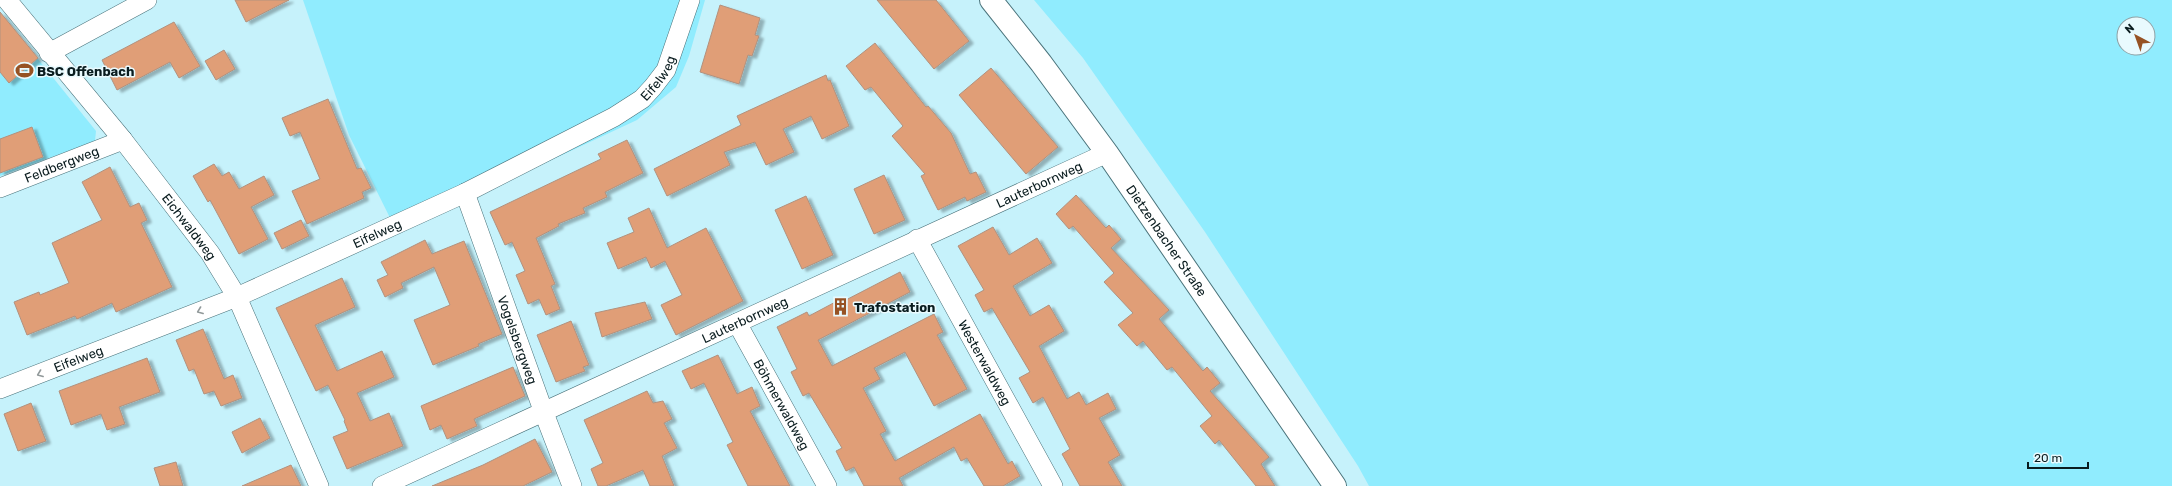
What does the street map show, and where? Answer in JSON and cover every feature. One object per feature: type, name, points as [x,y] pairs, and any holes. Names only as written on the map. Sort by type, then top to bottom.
[{"type":"main road","name":"Dietzenbacher Straße","points":[[991,0],[1041,63],[1107,153],[1335,486]]},
{"type":"street","name":"Eichwaldweg","points":[[8,0],[123,140],[210,253],[237,297],[319,486]]},
{"type":"street","points":[[50,53],[147,0]]},
{"type":"street","name":"Eifelweg","points":[[0,389],[237,297],[465,193],[614,117],[642,99],[653,88],[666,70],[690,0]]},
{"type":"street","name":"Feldbergweg","points":[[0,188],[123,140]]},
{"type":"street","name":"Lauterbornweg","points":[[382,486],[544,413],[917,239],[1107,153]]},
{"type":"street","name":"Vogelsbergweg","points":[[465,193],[544,413],[572,486]]},
{"type":"street","name":"Westerwaldweg","points":[[917,239],[1053,486]]},
{"type":"street","name":"Böhmerwaldweg","points":[[737,323],[827,486]]},
{"type":"shaded area","points":[[303,0],[705,0],[689,56],[676,87],[637,120],[397,232],[349,135]]},
{"type":"shaded area","points":[[1034,0],[2172,0],[2172,486],[1369,486],[1358,466],[1205,232],[1083,58]]},
{"type":"shaded area","name":"BSC Offenbach","points":[[0,12],[96,131],[95,141],[0,176]]},
{"type":"building","points":[[235,0],[289,0],[246,22]]},
{"type":"building","points":[[877,0],[936,0],[969,41],[934,69]]},
{"type":"building","points":[[720,5],[760,18],[755,35],[759,36],[752,56],[748,55],[739,84],[700,72]]},
{"type":"building","points":[[0,12],[38,58],[9,83],[0,72]]},
{"type":"building","points":[[174,22],[200,66],[179,78],[170,62],[117,90],[102,60]]},
{"type":"building","points":[[875,43],[926,107],[928,106],[951,133],[970,174],[976,172],[986,192],[967,201],[965,197],[938,210],[921,176],[925,174],[892,136],[903,126],[871,87],[865,90],[846,66]]},
{"type":"building","points":[[224,50],[235,69],[216,80],[205,61]]},
{"type":"building","points":[[991,68],[1058,147],[1026,174],[959,95]]},
{"type":"building","points":[[826,75],[828,81],[830,80],[849,126],[822,139],[811,116],[783,129],[794,152],[766,165],[755,142],[724,152],[730,165],[667,196],[654,169],[741,125],[737,116]]},
{"type":"building","points":[[328,99],[357,169],[361,168],[371,188],[362,192],[364,198],[307,224],[292,191],[320,179],[300,132],[290,136],[282,118]]},
{"type":"building","points":[[32,127],[43,157],[0,173],[0,139]]},
{"type":"building","points":[[627,140],[643,173],[605,192],[607,197],[583,208],[585,213],[558,224],[559,226],[536,238],[555,284],[551,286],[560,309],[546,315],[539,299],[528,304],[516,275],[525,271],[512,242],[505,245],[490,212],[601,159],[598,154]]},
{"type":"building","points":[[214,164],[222,176],[229,172],[239,189],[264,176],[274,195],[251,207],[268,239],[239,254],[210,200],[208,202],[193,176]]},
{"type":"building","points":[[110,167],[130,207],[139,203],[147,220],[141,223],[172,287],[116,312],[112,303],[77,319],[75,316],[27,335],[14,302],[39,292],[40,295],[69,283],[52,243],[102,220],[82,182]]},
{"type":"building","points":[[884,175],[905,220],[874,234],[854,189]]},
{"type":"building","points":[[1076,195],[1106,228],[1109,225],[1121,239],[1111,248],[1169,310],[1159,319],[1203,371],[1207,367],[1220,383],[1210,391],[1269,457],[1261,464],[1275,486],[1256,486],[1219,440],[1215,444],[1200,426],[1212,416],[1172,367],[1167,370],[1143,341],[1137,346],[1118,325],[1133,313],[1104,282],[1114,273],[1073,226],[1069,229],[1056,214]]},
{"type":"building","points":[[806,196],[833,255],[802,269],[775,210]]},
{"type":"building","points":[[649,208],[667,248],[706,228],[743,301],[676,335],[661,305],[682,295],[665,261],[651,268],[646,257],[618,269],[607,243],[634,232],[628,218]]},
{"type":"building","points":[[301,220],[309,236],[282,249],[274,233]]},
{"type":"building","points":[[993,227],[1009,255],[1037,238],[1052,263],[1013,286],[1030,316],[1049,305],[1064,331],[1039,346],[1067,399],[1079,392],[1086,405],[1108,393],[1116,409],[1099,418],[1120,455],[1108,462],[1122,486],[1080,486],[1062,454],[1070,449],[1043,397],[1033,403],[1019,378],[1030,372],[992,308],[984,312],[975,295],[984,290],[958,246]]},
{"type":"building","points":[[425,240],[432,254],[464,241],[502,334],[478,344],[479,346],[433,365],[414,320],[450,305],[434,267],[401,283],[403,288],[385,297],[377,280],[388,275],[381,262]]},
{"type":"building","points":[[900,272],[910,292],[818,340],[832,366],[934,314],[943,332],[937,335],[967,389],[934,406],[905,352],[874,368],[880,379],[863,388],[886,431],[880,434],[895,461],[980,414],[1008,464],[1012,461],[1020,476],[1003,486],[984,486],[967,458],[961,461],[954,447],[899,478],[903,486],[864,486],[854,467],[846,471],[836,451],[842,448],[809,393],[803,396],[791,372],[797,369],[777,327],[807,312],[809,316],[841,299],[842,302]]},
{"type":"building","points":[[342,278],[355,307],[315,325],[337,371],[382,351],[394,377],[357,393],[370,421],[389,413],[403,446],[347,469],[333,437],[348,431],[344,421],[345,420],[328,385],[316,391],[276,308]]},
{"type":"building","points":[[645,302],[652,319],[602,337],[595,313]]},
{"type":"building","points":[[571,321],[589,365],[583,367],[585,371],[556,382],[537,335]]},
{"type":"building","points":[[203,329],[224,379],[233,375],[242,398],[221,406],[214,391],[204,394],[194,369],[189,371],[176,340]]},
{"type":"building","points":[[718,355],[737,394],[752,387],[760,406],[750,411],[790,486],[748,486],[727,445],[733,442],[704,383],[691,389],[682,371]]},
{"type":"building","points":[[147,358],[160,392],[119,407],[125,424],[107,430],[101,414],[71,425],[59,391]]},
{"type":"building","points":[[513,367],[525,396],[474,419],[477,426],[447,439],[441,425],[430,430],[421,406]]},
{"type":"building","points":[[647,391],[653,403],[663,401],[672,419],[664,423],[677,448],[662,456],[674,486],[650,486],[643,470],[606,486],[598,486],[591,469],[603,463],[584,420]]},
{"type":"building","points":[[31,403],[46,441],[18,451],[4,414]]},
{"type":"building","points":[[260,418],[270,438],[242,453],[232,432]]},
{"type":"building","points":[[535,439],[552,472],[523,486],[432,486],[483,465]]},
{"type":"building","points":[[176,462],[183,486],[160,486],[154,468]]},
{"type":"building","points":[[291,465],[301,486],[242,486]]},
{"type":"place","name":"BSC Offenbach","points":[[24,71]]},
{"type":"place","name":"Trafostation","points":[[841,307]]}]
